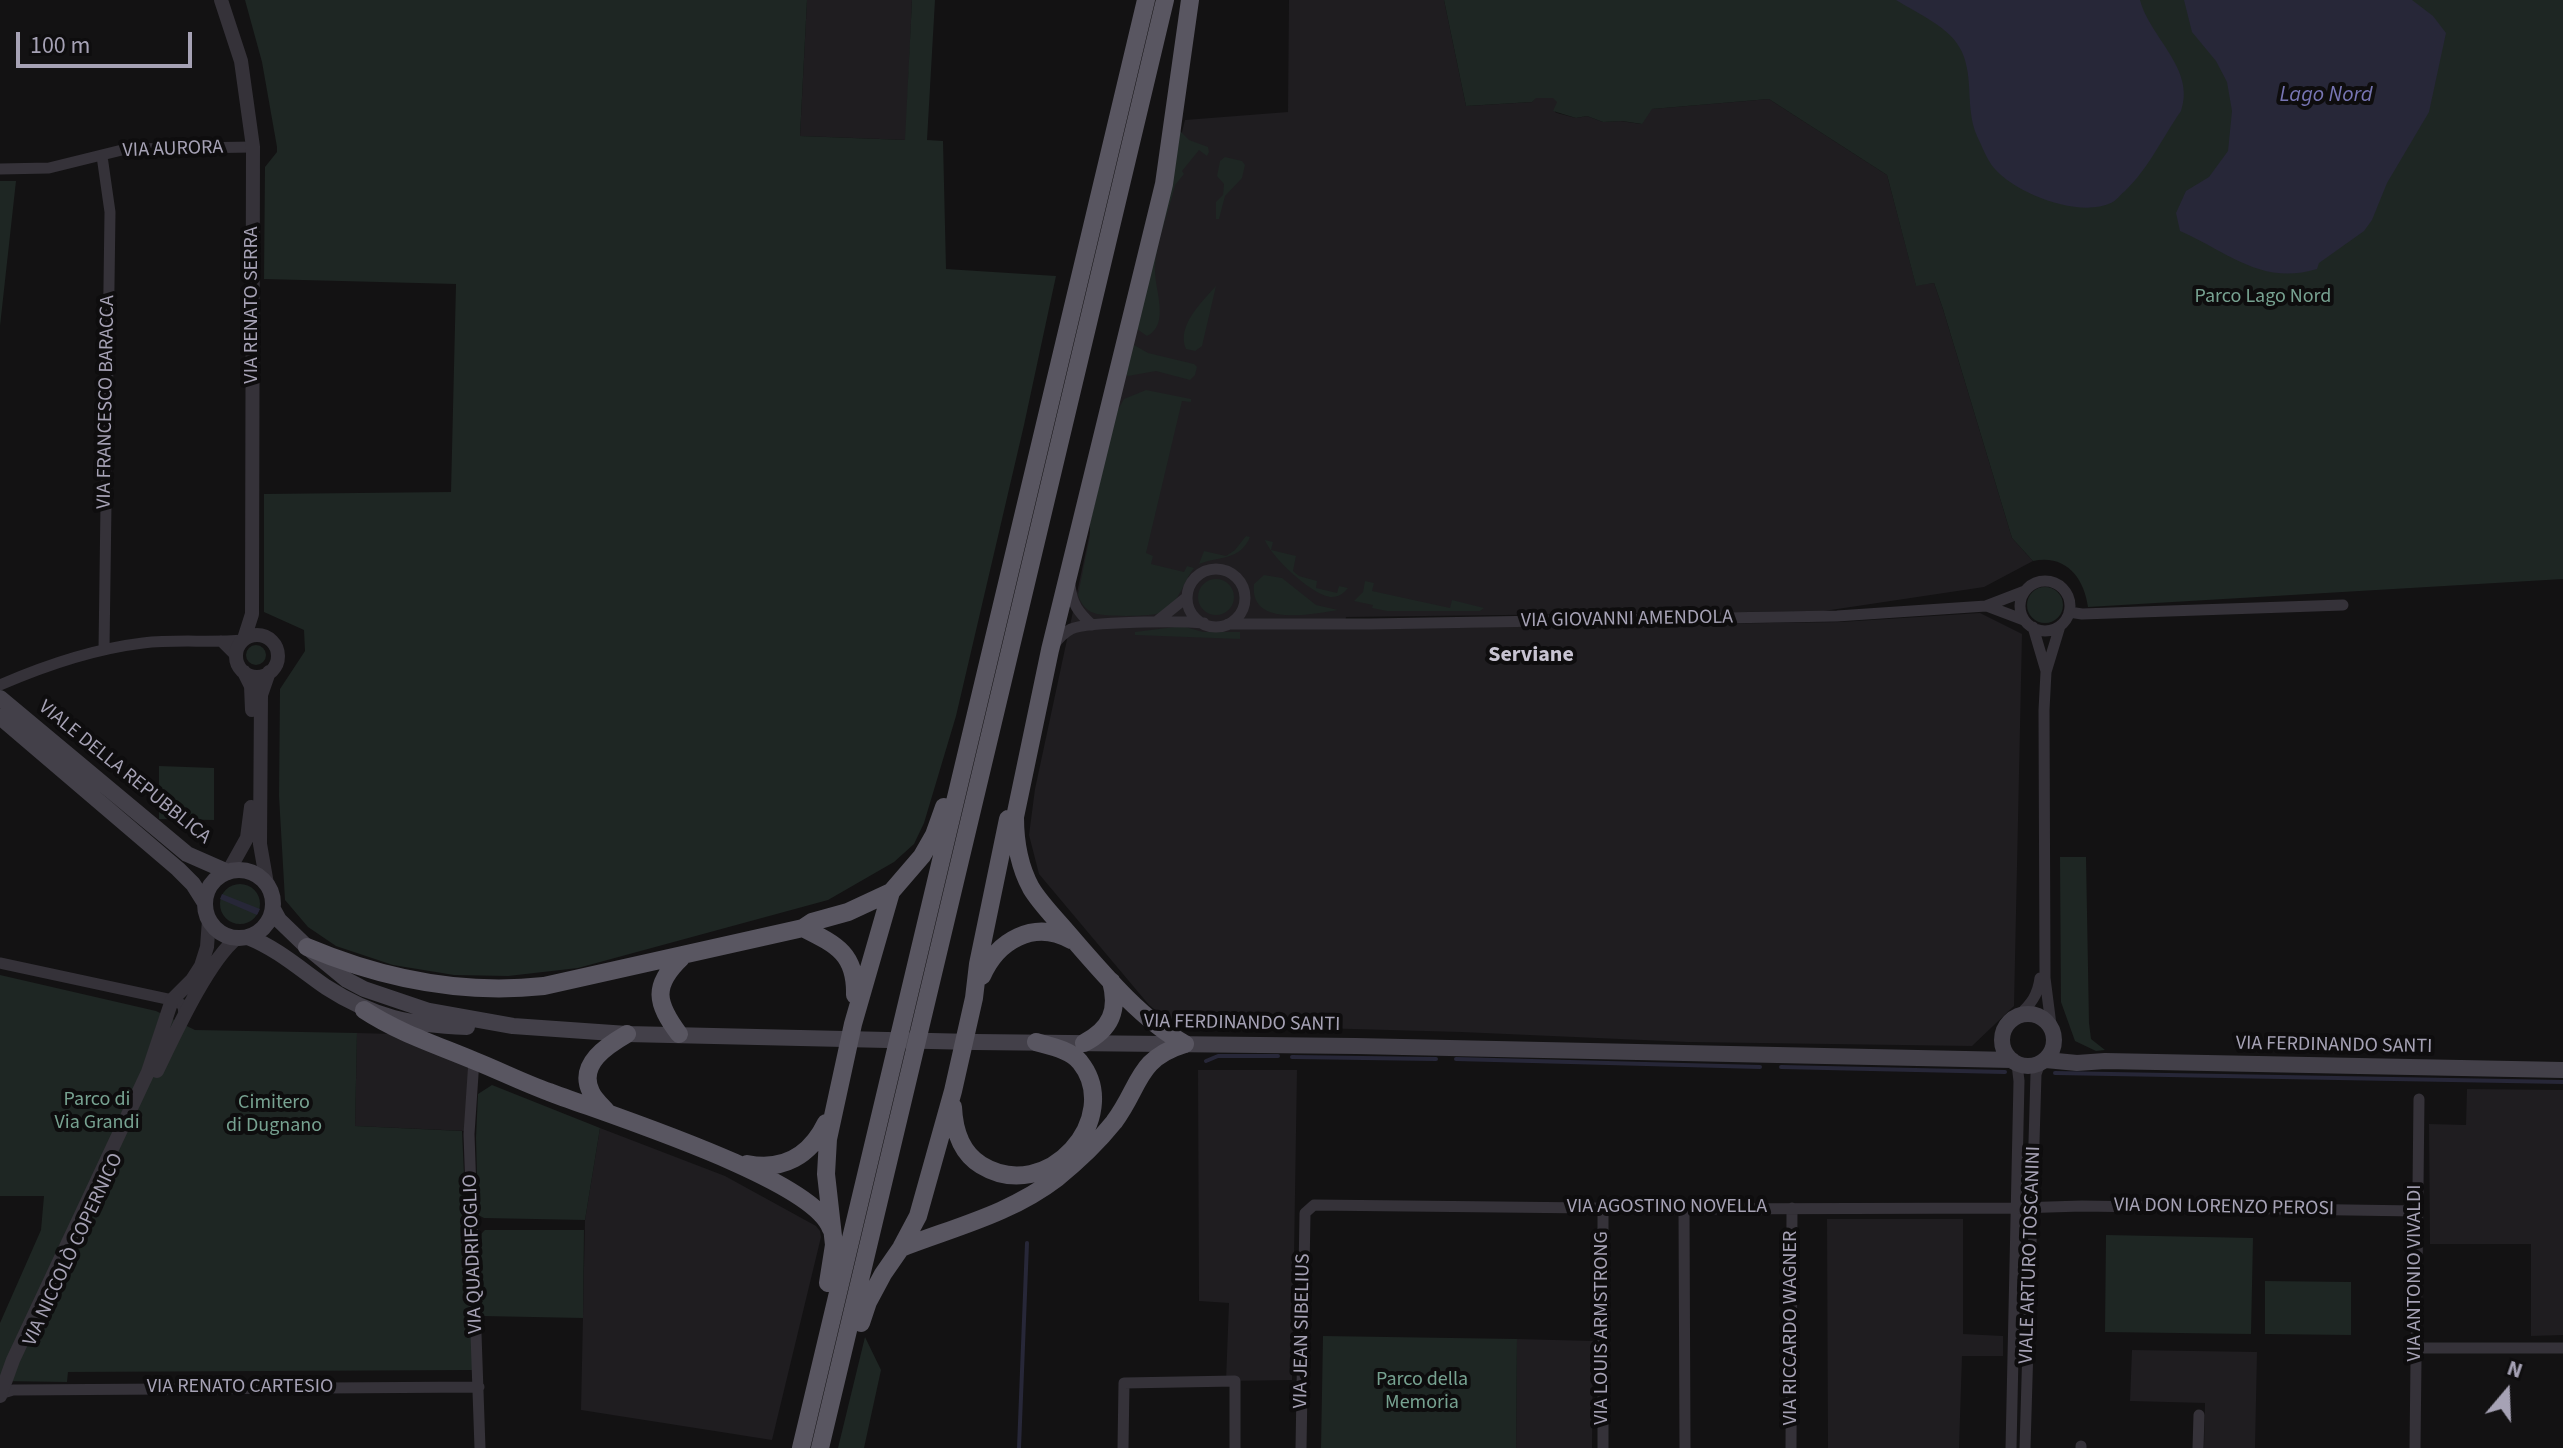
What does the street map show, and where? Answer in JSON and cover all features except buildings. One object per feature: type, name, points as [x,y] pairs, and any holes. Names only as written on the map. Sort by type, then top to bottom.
[{"type":"highway","points":[[801,1448],[1146,0]]},
{"type":"highway","points":[[822,1440],[1165,0]]},
{"type":"highway","points":[[822,1440],[868,1302],[918,1216],[953,1091],[974,998],[1001,848],[1164,184],[1190,0]]},
{"type":"highway","points":[[1031,733],[1015,817],[1015,838],[1031,888],[1111,981],[1160,1029],[1185,1044]]},
{"type":"highway","points":[[307,947],[346,963],[395,977],[482,990],[544,986],[803,928],[891,892],[922,856],[934,835],[948,797],[959,785]]},
{"type":"highway","points":[[825,1346],[819,1326],[832,1265],[833,1235],[826,1174],[828,1139],[853,1024],[891,892]]},
{"type":"highway","points":[[803,928],[829,940],[846,955],[855,977],[853,1024]]},
{"type":"highway","points":[[974,998],[990,959],[1010,941],[1039,931],[1062,935],[1077,944]]},
{"type":"highway","points":[[679,1034],[661,1002],[661,988],[666,972],[683,956]]},
{"type":"highway","points":[[1084,1043],[1103,1030],[1112,1018],[1115,1001],[1111,981]]},
{"type":"highway","points":[[364,1010],[394,1028],[546,1091],[734,1162],[813,1205],[828,1221],[833,1235]]},
{"type":"highway","points":[[607,1112],[590,1091],[588,1071],[597,1053],[627,1034]]},
{"type":"highway","points":[[953,1091],[954,1127],[962,1146],[975,1161],[991,1171],[1011,1176],[1028,1175],[1054,1165],[1076,1146],[1085,1131],[1091,1112],[1092,1092],[1079,1060],[1036,1042]]},
{"type":"highway","points":[[901,1248],[989,1218],[1041,1189],[1059,1176],[1113,1123],[1152,1060],[1167,1050],[1185,1044]]},
{"type":"highway","points":[[734,1162],[772,1166],[802,1156],[820,1134],[835,1102]]},
{"type":"main road","name":"VIALE DELLA REPUBBLICA","points":[[0,698],[187,854],[228,872]]},
{"type":"main road","name":"VIALE DELLA REPUBBLICA","points":[[0,717],[178,869],[193,884],[205,903]]},
{"type":"main road","points":[[248,871],[267,884],[279,920],[347,980],[387,999],[429,1011],[513,1026],[422,1024],[364,1010],[274,948],[222,933],[209,920],[205,903],[210,886],[228,872],[248,871]]},
{"type":"main road","points":[[242,938],[265,927],[273,909]]},
{"type":"main road","points":[[1971,1059],[1987,1051],[2002,1036],[2008,1023],[2019,1015],[2029,1013],[2039,1016],[2053,1030],[2053,1051],[2043,1062],[2031,1066],[2014,1062],[2003,1049],[2002,1036]]},
{"type":"main road","name":"VIA FERDINANDO SANTI","points":[[513,1026],[627,1034],[2014,1062]]},
{"type":"main road","name":"VIA FERDINANDO SANTI","points":[[2053,1030],[2061,1044],[2077,1054],[2105,1061]]},
{"type":"main road","name":"VIA FERDINANDO SANTI","points":[[2043,1062],[2563,1070]]},
{"type":"street","name":"VIA RENATO SERRA","points":[[221,0],[241,61],[253,147],[252,614],[244,639]]},
{"type":"street","name":"VIA AURORA","points":[[0,169],[49,168],[126,149],[253,147]]},
{"type":"street","name":"VIA FRANCESCO BARACCA","points":[[102,156],[110,212],[104,649]]},
{"type":"street","points":[[1050,650],[1060,637],[1073,628],[1092,625],[1228,624],[1237,617],[1244,602],[1238,580],[1230,573],[1216,569],[1197,576],[1187,597],[1154,623]]},
{"type":"street","points":[[1069,575],[1072,600],[1078,612],[1092,625]]},
{"type":"street","points":[[2046,672],[2020,606],[2025,591],[2036,582],[2048,580],[2068,596],[2069,612],[2060,626],[2046,672],[2045,978],[2053,1030]]},
{"type":"street","name":"VIA GIOVANNI AMENDOLA","points":[[1228,624],[1828,616],[1986,606],[2025,591]]},
{"type":"street","points":[[1187,597],[1192,615],[1204,624]]},
{"type":"street","points":[[1244,602],[1268,624]]},
{"type":"street","points":[[2069,612],[2343,605]]},
{"type":"street","name":"VIA GIOVANNI AMENDOLA","points":[[1986,606],[2029,624]]},
{"type":"street","points":[[252,614],[277,652],[276,664],[269,672],[261,695],[260,844],[267,884]]},
{"type":"street","points":[[2029,624],[2043,630],[2060,626]]},
{"type":"street","points":[[0,685],[52,664],[104,649],[158,642],[220,641],[265,636]]},
{"type":"street","points":[[236,656],[244,639]]},
{"type":"street","points":[[220,641],[236,656],[240,668],[250,680],[252,694],[251,822],[247,838],[228,872]]},
{"type":"street","points":[[244,672],[257,676],[269,672]]},
{"type":"street","name":"VIA NICCOLÒ COPERNICO","points":[[0,1395],[13,1360],[148,1072],[172,1000],[201,966],[207,947],[209,920]]},
{"type":"street","name":"VIA NICCOLÒ COPERNICO","points":[[0,1395],[21,1363],[183,1016],[226,948],[242,938]]},
{"type":"street","points":[[2019,1015],[2037,994],[2047,946]]},
{"type":"street","points":[[0,963],[172,1000],[183,1005],[183,1016]]},
{"type":"street","name":"VIA QUADRIFOGLIO","points":[[474,1060],[469,1134],[480,1448]]},
{"type":"street","name":"VIALE ARTURO TOSCANINI","points":[[2011,1448],[2019,1081],[2014,1062]]},
{"type":"street","name":"VIALE ARTURO TOSCANINI","points":[[2025,1448],[2036,1074],[2043,1062]]},
{"type":"street","name":"VIA ANTONIO VIVALDI","points":[[2415,1448],[2419,1099]]},
{"type":"street","name":"VIA AGOSTINO NOVELLA","points":[[1305,1213],[1314,1205],[1684,1209],[2033,1208]]},
{"type":"street","name":"VIA LOUIS ARMSTRONG","points":[[1603,1208],[1603,1448]]},
{"type":"street","name":"VIA RICCARDO WAGNER","points":[[1791,1448],[1792,1208]]},
{"type":"street","name":"VIA DON LORENZO PEROSI","points":[[2033,1208],[2416,1211]]},
{"type":"street","points":[[1684,1209],[1685,1448]]},
{"type":"street","name":"VIA JEAN SIBELIUS","points":[[1301,1448],[1305,1213]]},
{"type":"street","points":[[2415,1348],[2563,1348]]},
{"type":"street","points":[[1123,1448],[1124,1383],[1235,1381],[1235,1448]]},
{"type":"street","name":"VIA RENATO CARTESIO","points":[[0,1395],[13,1390],[479,1387]]},
{"type":"street","points":[[2198,1448],[2199,1415]]},
{"type":"shaded area","points":[[807,0],[912,0],[906,140],[800,136]]},
{"type":"shaded area","points":[[1289,0],[1444,0],[1466,106],[1554,98],[1558,102],[1557,113],[1576,118],[1587,116],[1603,122],[1641,124],[1651,109],[1769,99],[1887,175],[1916,285],[1934,283],[2012,538],[2033,561],[1984,587],[1824,611],[1346,617],[1344,629],[1840,622],[1980,613],[2022,634],[2014,1006],[1972,1046],[1688,1042],[1173,1024],[1149,1005],[1039,874],[1029,835],[1035,789],[1139,303],[1185,120],[1288,112]]},
{"type":"shaded area","points":[[357,1033],[393,1034],[469,1066],[466,1131],[355,1126]]},
{"type":"shaded area","points":[[1198,1070],[1297,1070],[1292,1380],[1226,1381],[1229,1303],[1199,1301]]},
{"type":"shaded area","points":[[2467,1089],[2563,1090],[2563,1335],[2531,1336],[2531,1244],[2430,1244],[2429,1124],[2466,1125]]},
{"type":"shaded area","points":[[600,1128],[725,1176],[820,1231],[772,1440],[581,1410],[585,1220]]},
{"type":"shaded area","points":[[1827,1219],[1963,1219],[1963,1334],[2003,1336],[2003,1356],[1962,1356],[1959,1448],[1828,1448]]},
{"type":"shaded area","points":[[1517,1339],[1593,1341],[1592,1448],[1516,1448]]},
{"type":"shaded area","points":[[2132,1350],[2257,1352],[2255,1448],[2204,1448],[2205,1403],[2130,1401]]},
{"type":"green space","points":[[245,0],[807,0],[800,136],[905,140],[912,0],[935,0],[927,140],[943,141],[946,269],[1056,276],[956,716],[924,823],[914,844],[894,862],[828,900],[578,968],[508,976],[454,975],[393,965],[336,946],[308,927],[285,900],[279,796],[280,689],[305,651],[304,630],[264,612],[264,494],[451,492],[456,284],[264,279],[265,167],[277,152],[277,147],[262,62]]},
{"type":"green space","name":"Parco Lago Nord","points":[[1444,0],[2563,0],[2563,579],[2088,607],[2082,586],[2071,570],[2055,561],[2033,561],[2012,538],[1943,309],[1934,283],[1916,286],[1887,175],[1769,99],[1652,109],[1642,124],[1603,122],[1587,116],[1576,118],[1553,111],[1557,102],[1553,98],[1466,106]]},
{"type":"green space","points":[[1180,131],[1189,140],[1208,147],[1209,152],[1207,156],[1199,150],[1175,185],[1155,262],[1160,316],[1154,331],[1147,336],[1137,329]]},
{"type":"green space","points":[[1225,157],[1242,161],[1245,165],[1242,178],[1225,196],[1219,219],[1216,219],[1216,202],[1223,195],[1224,184],[1217,176],[1220,161]]},
{"type":"green space","points":[[0,181],[16,181],[0,326]]},
{"type":"green space","points":[[1216,286],[1202,346],[1195,351],[1186,349],[1184,332],[1187,323]]},
{"type":"green space","points":[[1134,345],[1148,353],[1194,364],[1197,367],[1195,375],[1190,380],[1156,371],[1128,376]]},
{"type":"green space","points":[[1146,390],[1191,399],[1191,402],[1182,401],[1146,553],[1153,556],[1151,564],[1184,572],[1187,566],[1194,568],[1177,598],[1162,612],[1139,616],[1099,614],[1086,608],[1078,595],[1090,523],[1116,413],[1124,399]]},
{"type":"green space","points":[[1246,536],[1250,537],[1246,545],[1235,554],[1199,564],[1204,551],[1226,556]]},
{"type":"green space","points":[[1271,550],[1296,556],[1293,571],[1317,581],[1316,588],[1337,593],[1339,586],[1348,588],[1335,597],[1324,595],[1284,566]]},
{"type":"green space","points":[[1264,575],[1282,578],[1316,605],[1338,610],[1299,615],[1272,613],[1255,598],[1254,584]]},
{"type":"green space","points":[[1216,579],[1229,584],[1234,597],[1229,610],[1216,615],[1203,610],[1198,597],[1203,584]]},
{"type":"green space","points":[[1365,581],[1374,583],[1372,591],[1450,608],[1452,600],[1484,608],[1480,611],[1387,611],[1372,608],[1373,605],[1354,601],[1363,592]]},
{"type":"green space","points":[[2045,587],[2057,593],[2063,605],[2057,617],[2045,623],[2033,617],[2027,605],[2033,593]]},
{"type":"green space","points":[[1182,626],[1203,632],[1240,632],[1240,639],[1135,635],[1135,632]]},
{"type":"green space","points":[[252,645],[260,645],[266,655],[260,665],[252,665],[246,659],[246,651]]},
{"type":"green space","points":[[159,766],[214,768],[214,820],[159,819]]},
{"type":"green space","points":[[2060,857],[2086,857],[2089,1023],[2091,1039],[2105,1050],[2096,1051],[2075,1041],[2061,1002]]},
{"type":"green space","points":[[240,884],[254,890],[260,904],[254,918],[240,924],[226,918],[220,904],[226,890]]},
{"type":"green space","name":"Parco di Via Grandi","points":[[0,975],[156,1011],[195,1030],[357,1033],[355,1126],[462,1131],[473,1370],[68,1372],[67,1382],[0,1381],[0,1323],[41,1230],[44,1196],[0,1196]]},
{"type":"green space","points":[[492,1085],[600,1128],[585,1220],[484,1218],[478,1215],[478,1094]]},
{"type":"green space","points":[[485,1230],[584,1230],[583,1318],[482,1316],[480,1235]]},
{"type":"green space","points":[[2106,1235],[2253,1238],[2251,1334],[2105,1332]]},
{"type":"green space","points":[[2265,1281],[2351,1282],[2351,1335],[2265,1334]]},
{"type":"green space","name":"Parco della Memoria","points":[[1323,1336],[1517,1339],[1516,1448],[1321,1448]]},
{"type":"green space","points":[[865,1337],[881,1370],[864,1448],[838,1448]]},
{"type":"water","points":[[1896,0],[2140,0],[2177,67],[2184,96],[2181,111],[2141,173],[2113,202],[2082,208],[2049,201],[2017,187],[1994,168],[1973,125],[1966,62],[1957,43],[1933,22]]},
{"type":"water","name":"Lago Nord","points":[[2184,0],[2412,0],[2433,16],[2446,33],[2429,112],[2387,183],[2372,220],[2364,231],[2319,263],[2317,269],[2297,273],[2262,270],[2180,231],[2176,213],[2186,191],[2209,177],[2228,151],[2232,111],[2227,82],[2216,61],[2192,32]]},
{"type":"water","points":[[222,894],[260,909],[257,915],[220,899]]},
{"type":"waterway","points":[[1206,1061],[1218,1056],[1278,1056]]},
{"type":"waterway","points":[[1292,1057],[1436,1059]]},
{"type":"waterway","points":[[1456,1059],[1760,1067]]},
{"type":"waterway","points":[[1781,1067],[2005,1072]]},
{"type":"waterway","points":[[2055,1073],[2563,1082]]},
{"type":"waterway","points":[[1019,1448],[1027,1243]]},
{"type":"district","name":"Serviane","points":[[1531,656]]},
{"type":"park label","name":"Cimitero di Dugnano","points":[[274,1116]]}]
